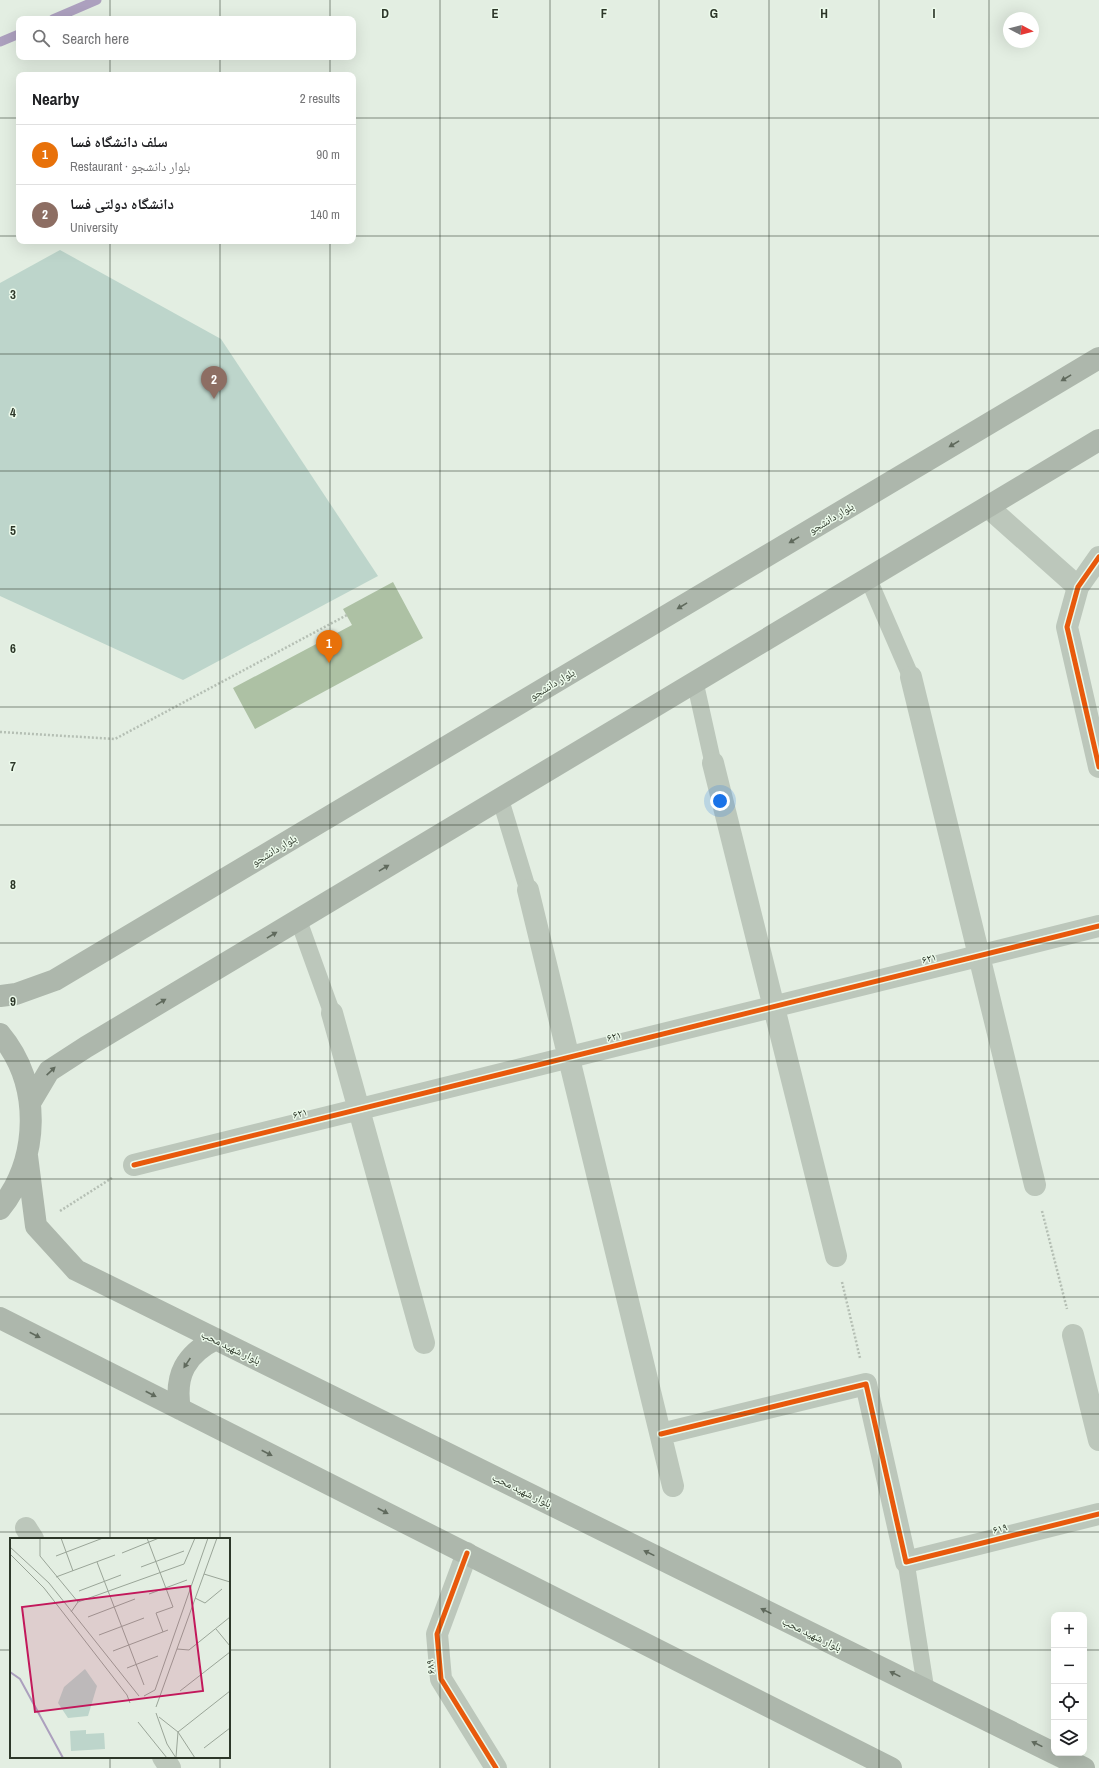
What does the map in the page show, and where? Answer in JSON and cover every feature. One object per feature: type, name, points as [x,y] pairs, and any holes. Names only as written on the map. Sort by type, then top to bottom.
[{"type":"main road","name":"بلوار دانشجو","points":[[0,996],[16,994],[55,980],[1099,358]]},
{"type":"main road","points":[[30,1103],[49,1071],[298,919],[1099,440]]},
{"type":"main road","points":[[0,1034],[9,1044],[23,1073],[30,1103],[32,1130],[27,1156],[12,1194],[0,1209]]},
{"type":"main road","points":[[27,1156],[36,1226]]},
{"type":"main road","name":"بلوار شهید محب","points":[[36,1226],[76,1270],[1084,1768]]},
{"type":"main road","points":[[0,1318],[892,1768]]},
{"type":"main road","points":[[180,1409],[178,1388],[183,1368],[192,1355],[203,1346],[216,1339]]},
{"type":"street","points":[[988,507],[1078,587]]},
{"type":"street","points":[[1099,557],[1078,587],[1067,627],[1099,767]]},
{"type":"street","points":[[911,677],[1036,1185]]},
{"type":"street","points":[[713,763],[836,1256]]},
{"type":"street","points":[[528,890],[673,1486]]},
{"type":"street","name":"۶۲۱","points":[[134,1165],[1099,926]]},
{"type":"street","points":[[332,1013],[424,1343]]},
{"type":"street","points":[[1073,1334],[1099,1440]]},
{"type":"street","points":[[661,1434],[866,1384],[906,1562]]},
{"type":"street","name":"۶۱۹","points":[[906,1562],[1099,1514]]},
{"type":"street","name":"۶۸۹","points":[[467,1553],[437,1634],[440,1679],[496,1768]]},
{"type":"street","points":[[165,1758],[170,1768]]},
{"type":"lane","points":[[868,578],[911,677]]},
{"type":"lane","points":[[695,682],[713,763]]},
{"type":"lane","points":[[500,798],[528,890]]},
{"type":"lane","points":[[298,919],[332,1013]]},
{"type":"lane","points":[[906,1562],[926,1690]]},
{"type":"path","points":[[0,732],[115,739],[347,615]]},
{"type":"path","points":[[36,1226],[134,1165]]},
{"type":"path","points":[[1036,1185],[1073,1334]]},
{"type":"path","points":[[836,1256],[866,1384]]},
{"type":"green space","points":[[60,250],[221,339],[378,576],[183,680],[0,596],[0,283]]},
{"type":"building","points":[[393,582],[423,638],[255,729],[233,688],[352,625],[343,609]]},
{"type":"waterway","points":[[60,16],[97,0]]},
{"type":"waterway","points":[[0,42],[16,35]]},
{"type":"cycle path","points":[[1099,557],[1078,587],[1067,627],[1099,767]]},
{"type":"cycle path","points":[[134,1165],[1099,926]]},
{"type":"cycle path","points":[[661,1434],[866,1384],[906,1562],[1099,1514]]},
{"type":"cycle path","points":[[467,1553],[437,1634],[441,1679],[496,1768]]},
{"type":"place","name":"دانشگاه دولتی فسا","points":[[214,399]]},
{"type":"place","name":"سلف دانشگاه فسا","points":[[329,663]]}]
